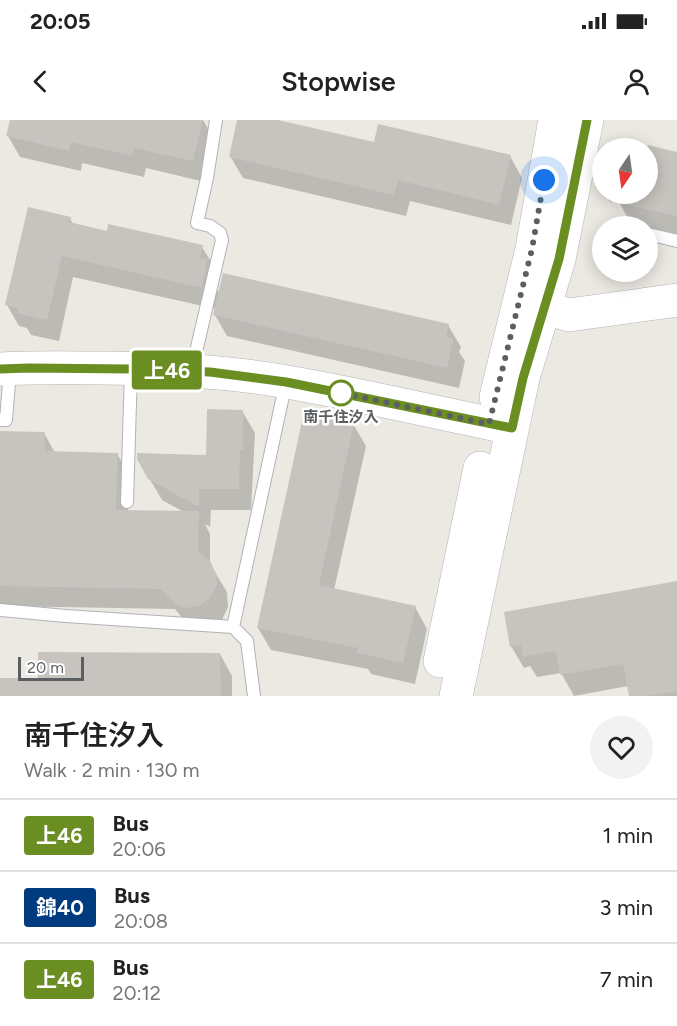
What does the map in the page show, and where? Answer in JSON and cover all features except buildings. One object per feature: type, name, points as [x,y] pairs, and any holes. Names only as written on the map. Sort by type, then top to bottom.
[{"type":"street","points":[[454,696],[555,120]]},
{"type":"street","points":[[501,426],[523,378],[559,259],[587,120]]},
{"type":"street","points":[[545,308],[569,315],[677,300]]},
{"type":"street","points":[[5,369],[192,370],[286,382],[501,426]]},
{"type":"lane","points":[[192,370],[222,240],[220,233],[210,226],[197,223],[216,120]]},
{"type":"lane","points":[[658,236],[677,241]]},
{"type":"lane","points":[[0,420],[6,420],[5,369]]},
{"type":"lane","points":[[127,502],[131,369]]},
{"type":"lane","points":[[233,627],[286,382]]},
{"type":"lane","points":[[0,610],[233,627],[247,641],[254,696]]},
{"type":"bus line","name":"上46","points":[[0,369],[131,369],[210,372],[286,382],[512,428],[523,378],[559,259],[587,120]]},
{"type":"place","name":"南千住汐入","points":[[341,393]]},
{"type":"route","points":[[341,393],[332,391],[489,424],[532,249],[544,180]]}]
